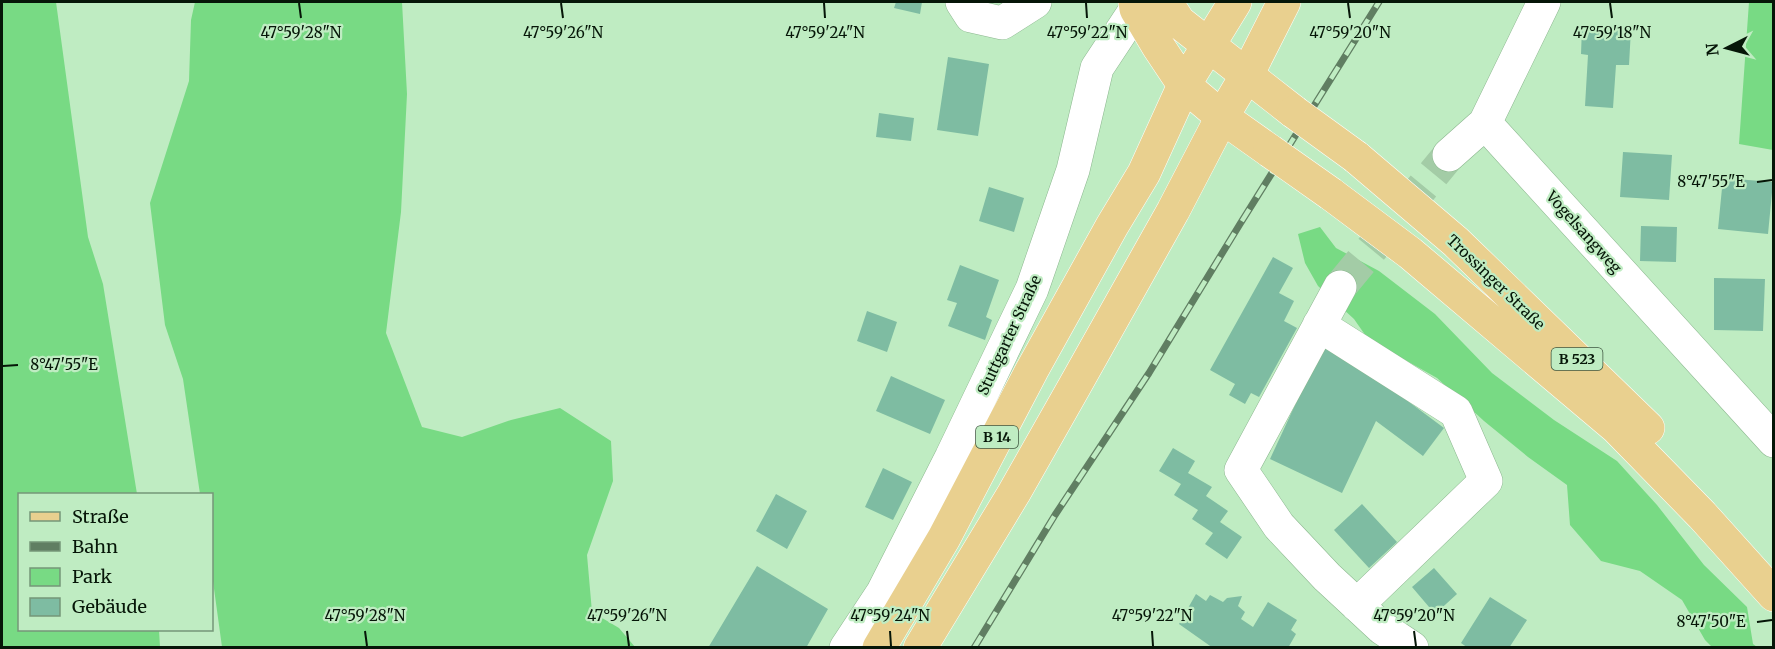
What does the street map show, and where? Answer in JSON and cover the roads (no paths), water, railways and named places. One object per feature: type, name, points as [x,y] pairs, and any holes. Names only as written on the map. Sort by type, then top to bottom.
[{"type":"main road","name":"B 14","points":[[879,648],[944,538],[1032,370],[1144,173],[1184,85],[1235,2]]},
{"type":"main road","name":"B 14","points":[[920,648],[1025,474],[1173,211],[1222,117],[1248,75],[1284,2]]},
{"type":"main road","points":[[1146,4],[1179,22],[1208,45]]},
{"type":"main road","points":[[1146,4],[1158,46],[1184,85]]},
{"type":"main road","name":"Trossinger Straße","points":[[1208,45],[1356,157],[1456,242],[1655,435],[1752,548],[1773,583]]},
{"type":"main road","name":"Trossinger Straße","points":[[1184,85],[1222,117],[1410,253],[1617,428],[1701,515],[1773,595]]},
{"type":"street","points":[[962,2],[971,16],[1002,23],[1035,2]]},
{"type":"street","points":[[1449,155],[1485,123],[1544,2]]},
{"type":"street","name":"Stuttgarter Straße","points":[[846,648],[883,592],[951,458],[1032,289],[1073,170],[1097,68],[1146,4]]},
{"type":"street","name":"Vogelsangweg","points":[[1485,123],[1773,441]]},
{"type":"street","points":[[1340,286],[1241,470],[1279,526],[1357,605],[1377,638],[1412,648]]},
{"type":"street","points":[[1319,325],[1456,411],[1486,480],[1357,605]]},
{"type":"tunnel","points":[[1340,287],[1449,155]]},
{"type":"railway","points":[[974,648],[1055,515],[1149,373],[1379,2]]}]
